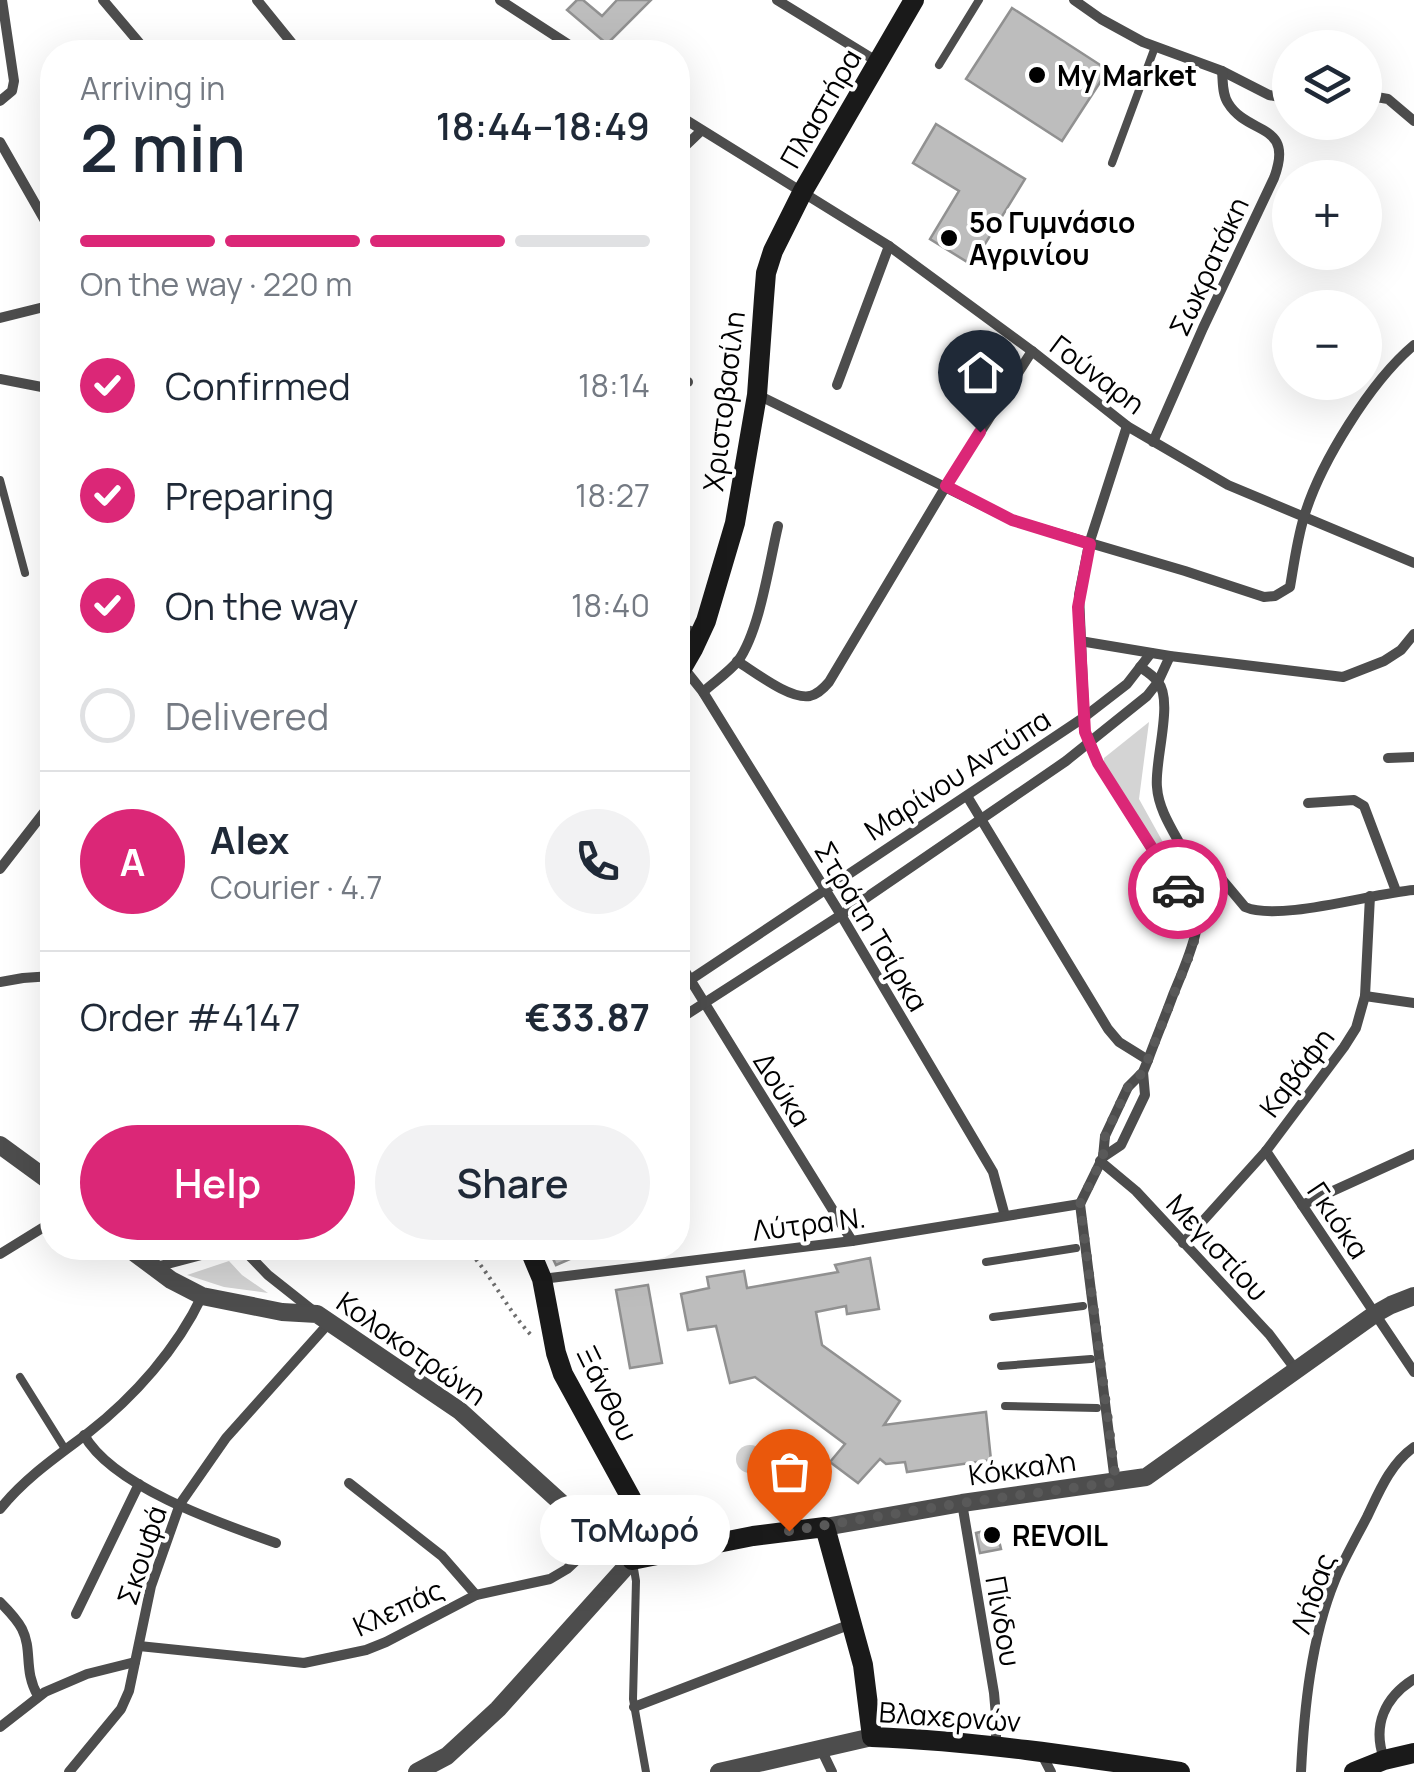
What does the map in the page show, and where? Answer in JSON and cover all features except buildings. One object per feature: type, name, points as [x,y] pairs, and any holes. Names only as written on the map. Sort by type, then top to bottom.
[{"type":"main road","name":"Πλαστήρα","points":[[803,191],[914,0]]},
{"type":"main road","name":"Χριστοβασίλη","points":[[690,653],[714,598],[735,523],[757,394],[766,273],[782,230],[803,191]]},
{"type":"main road","name":"Ξάνθου","points":[[533,1260],[542,1279],[556,1353],[566,1381],[631,1498],[639,1537],[632,1560]]},
{"type":"main road","name":"Κόκκαλη","points":[[632,1560],[826,1526]]},
{"type":"main road","points":[[826,1526],[865,1678],[872,1737]]},
{"type":"main road","name":"Βλαχερνών","points":[[872,1737],[1039,1750],[1180,1772]]},
{"type":"main road","points":[[1354,1772],[1387,1766],[1414,1753]]},
{"type":"street","points":[[0,100],[12,91],[14,81],[2,0]]},
{"type":"street","points":[[103,0],[137,40]]},
{"type":"street","points":[[256,0],[289,40]]},
{"type":"street","points":[[500,0],[562,40]]},
{"type":"street","points":[[777,0],[878,62]]},
{"type":"street","points":[[1074,0],[1155,47],[1222,70],[1272,96]]},
{"type":"street","name":"Σωκρατάκη","points":[[1153,442],[1280,158],[1273,137],[1240,116],[1225,98],[1222,70]]},
{"type":"street","points":[[1382,98],[1414,121]]},
{"type":"street","name":"Γούναρη","points":[[690,123],[888,246],[1153,442],[1228,485],[1414,563]]},
{"type":"street","points":[[690,141],[701,130]]},
{"type":"street","points":[[0,142],[40,213]]},
{"type":"street","points":[[837,386],[888,246]]},
{"type":"street","points":[[0,318],[40,308]]},
{"type":"street","points":[[757,394],[1012,520],[1274,596],[1290,587],[1304,518],[1329,461],[1368,395],[1414,345]]},
{"type":"street","points":[[738,661],[799,696],[810,696],[830,682],[946,486],[1032,351]]},
{"type":"street","points":[[0,380],[40,387]]},
{"type":"street","points":[[1128,426],[1090,544],[1079,595],[1083,718],[1088,744],[1098,763],[1176,887],[1199,916]]},
{"type":"street","points":[[703,692],[738,661],[756,617],[778,526]]},
{"type":"street","points":[[1080,640],[1170,656],[1343,677],[1410,646],[1414,634]]},
{"type":"street","name":"Μαρίνου Αντύπα","points":[[690,980],[1083,718],[1127,684],[1151,652]]},
{"type":"street","name":"Μαρίνου Αντύπα","points":[[690,1012],[841,915],[1088,744],[1142,700],[1158,682],[1170,656]]},
{"type":"street","points":[[1116,1482],[1080,1204],[1102,1159],[1105,1136],[1120,1103],[1148,1060],[1193,946],[1199,916],[1195,876],[1157,794],[1163,693],[1158,682],[1140,667]]},
{"type":"street","name":"Στράτη Τσίρκα","points":[[690,680],[703,692],[841,915],[993,1172],[1005,1216]]},
{"type":"street","points":[[1388,758],[1414,757]]},
{"type":"street","points":[[967,796],[1108,1030],[1148,1060]]},
{"type":"street","points":[[1308,803],[1354,800],[1364,806],[1396,891]]},
{"type":"street","points":[[0,869],[40,817]]},
{"type":"street","points":[[1180,842],[1207,863],[1252,910],[1280,912],[1414,890]]},
{"type":"street","name":"Καβάφη","points":[[1182,1242],[1266,1151],[1350,1039],[1365,996],[1370,896]]},
{"type":"street","points":[[0,982],[40,977]]},
{"type":"street","name":"Δούκα","points":[[690,980],[852,1241]]},
{"type":"street","points":[[1365,996],[1414,1003]]},
{"type":"street","points":[[1102,1159],[1120,1144],[1144,1095],[1143,1072]]},
{"type":"street","points":[[0,1145],[40,1175]]},
{"type":"street","name":"Γκιόκα","points":[[1266,1151],[1414,1372]]},
{"type":"street","points":[[1302,1205],[1414,1154]]},
{"type":"street","name":"Μεγιστίου","points":[[1102,1159],[1269,1334],[1296,1370]]},
{"type":"street","name":"Λύτρα Ν.","points":[[542,1279],[852,1241],[1080,1204]]},
{"type":"street","points":[[0,1254],[40,1229]]},
{"type":"street","name":"Κολοκοτρώνη","points":[[144,1260],[202,1296],[323,1319],[467,1417],[600,1538],[632,1560]]},
{"type":"street","points":[[154,1268],[184,1260]]},
{"type":"street","points":[[252,1260],[323,1319]]},
{"type":"street","points":[[0,1509],[29,1477],[130,1395],[175,1342],[202,1296]]},
{"type":"street","name":"Κόκκαλη","points":[[826,1526],[1146,1477],[1375,1314],[1414,1296]]},
{"type":"street","name":"Σκουφά","points":[[69,1772],[120,1709],[129,1691],[151,1586],[180,1504],[226,1438],[323,1319]]},
{"type":"street","points":[[84,1435],[98,1454],[139,1484],[276,1543]]},
{"type":"street","name":"Λήδας","points":[[1301,1772],[1307,1693],[1328,1599],[1388,1475],[1402,1455],[1414,1447]]},
{"type":"street","points":[[76,1614],[139,1484]]},
{"type":"street","points":[[349,1484],[442,1556],[476,1595]]},
{"type":"street","name":"Πίνδου","points":[[962,1503],[994,1693],[996,1746]]},
{"type":"street","name":"Κλεπάς","points":[[138,1646],[315,1662],[376,1647],[476,1595],[550,1578],[567,1570],[600,1538]]},
{"type":"street","points":[[417,1772],[447,1756],[498,1709],[632,1560]]},
{"type":"street","points":[[0,1602],[22,1628],[28,1651],[28,1677],[38,1696]]},
{"type":"street","points":[[634,1707],[852,1623]]},
{"type":"street","points":[[0,1726],[38,1696],[87,1674],[135,1662]]},
{"type":"street","points":[[1387,1766],[1379,1732],[1389,1700],[1414,1679]]},
{"type":"street","name":"Βλαχερνών","points":[[719,1772],[872,1737]]},
{"type":"street","points":[[820,1748],[832,1772]]},
{"type":"street","points":[[1039,1750],[1052,1772]]},
{"type":"lane","points":[[939,64],[979,0]]},
{"type":"lane","points":[[1112,163],[1155,47]]},
{"type":"lane","points":[[0,480],[4,509],[25,574]]},
{"type":"lane","points":[[690,630],[701,633]]},
{"type":"lane","points":[[986,1262],[1076,1248]]},
{"type":"lane","points":[[993,1317],[1083,1306]]},
{"type":"lane","points":[[1001,1366],[1090,1359]]},
{"type":"lane","points":[[20,1377],[65,1449]]},
{"type":"lane","points":[[1005,1406],[1098,1408]]},
{"type":"lane","points":[[632,1560],[636,1581],[634,1707],[646,1772]]},
{"type":"path","points":[[477,1260],[518,1322],[556,1353]]},
{"type":"shaded area","points":[[1149,722],[1139,799],[1179,871],[1180,880],[1168,868],[1103,765],[1104,758]]},
{"type":"shaded area","points":[[229,1261],[268,1293],[224,1287],[187,1275]]},
{"type":"shaded area","points":[[750,1445],[760,1449],[764,1459],[760,1469],[750,1473],[740,1469],[736,1459],[740,1449]]},
{"type":"way so far","points":[[789,1531],[1116,1482],[1080,1204],[1103,1157],[1105,1136],[1128,1087],[1143,1072],[1193,946],[1199,916],[1178,889]]},
{"type":"place","name":"My Market","points":[[1037,75]]},
{"type":"place","name":"5ο Γυμνάσιο Αγρινίου","points":[[949,238]]},
{"type":"place","name":"ΤοΜωρό","points":[[789,1531]]},
{"type":"place","name":"REVOIL","points":[[992,1535]]},
{"type":"route","points":[[980,432],[946,486],[1012,520],[1090,544],[1078,607],[1087,740],[1178,889]]}]
